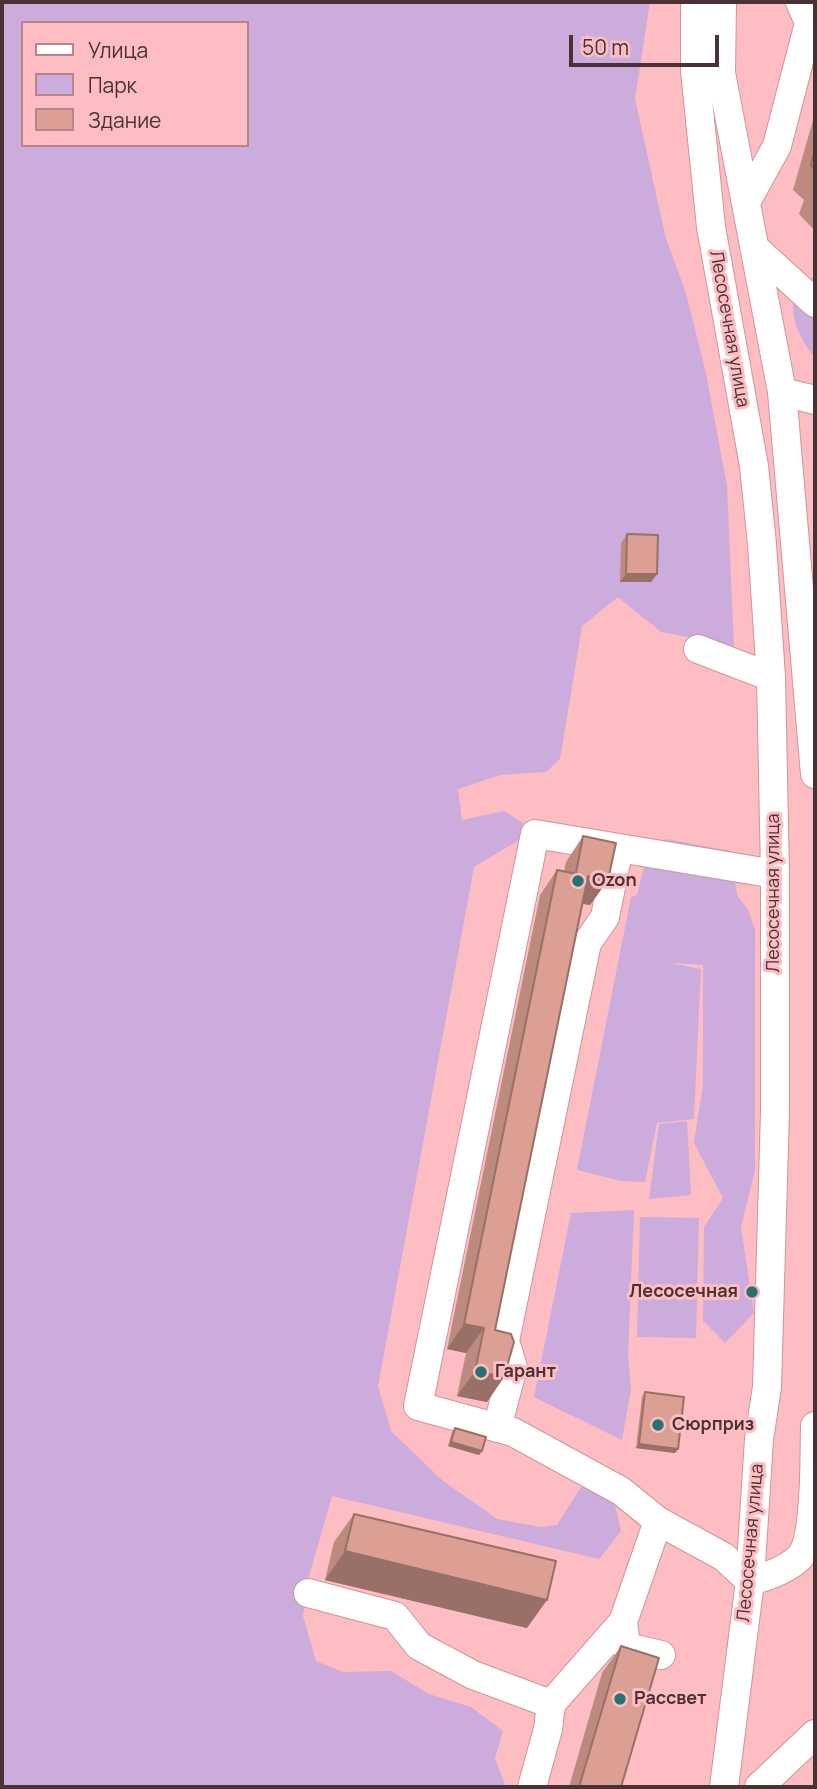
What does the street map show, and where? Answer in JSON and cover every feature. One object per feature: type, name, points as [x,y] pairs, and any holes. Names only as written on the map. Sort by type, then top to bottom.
[{"type":"street","name":"Лесосечная улица","points":[[695,2],[695,71],[711,227],[754,466],[771,677],[775,874],[773,1204],[767,1387],[759,1439],[750,1581],[724,1787]]},
{"type":"street","points":[[722,2],[721,73],[782,392],[815,774]]},
{"type":"street","points":[[746,202],[777,146],[809,23],[800,2]]},
{"type":"street","points":[[756,249],[815,303]]},
{"type":"street","points":[[782,392],[815,400]]},
{"type":"street","points":[[698,649],[771,677]]},
{"type":"street","points":[[775,874],[535,834],[418,1406],[513,1432],[621,1491],[658,1521],[724,1557],[750,1581],[767,1577],[800,1558],[810,1539],[815,1426]]},
{"type":"street","points":[[497,1428],[513,1367],[505,1341],[587,943],[605,917],[619,848]]},
{"type":"street","points":[[532,1787],[548,1729],[551,1704],[589,1664],[623,1622],[658,1521]]},
{"type":"street","points":[[307,1593],[395,1616],[419,1646],[473,1675],[551,1704]]},
{"type":"street","points":[[623,1622],[626,1647],[660,1655]]},
{"type":"street","points":[[759,1787],[815,1734]]},
{"type":"green space","points":[[2,2],[650,2],[635,99],[666,239],[686,293],[706,373],[727,486],[734,646],[661,632],[618,597],[582,626],[560,759],[546,772],[500,775],[458,789],[462,820],[504,811],[523,823],[519,840],[474,867],[378,1386],[391,1431],[442,1480],[497,1519],[541,1527],[557,1525],[581,1487],[608,1490],[621,1531],[599,1559],[332,1496],[307,1583],[303,1616],[316,1661],[343,1672],[391,1671],[429,1694],[471,1707],[503,1731],[495,1758],[506,1787],[2,1787]]},
{"type":"green space","points":[[815,278],[815,358],[798,330],[793,300],[800,279]]},
{"type":"green space","points":[[666,839],[731,851],[737,895],[748,910],[755,929],[755,1170],[741,1227],[754,1313],[725,1343],[703,1321],[704,1227],[723,1198],[694,1143],[703,1084],[703,965],[670,963],[701,969],[694,1119],[657,1123],[645,1182],[621,1181],[577,1170],[631,897],[637,895],[649,847]]},
{"type":"green space","points":[[687,1121],[691,1195],[649,1199],[659,1124]]},
{"type":"green space","points":[[634,1210],[628,1354],[631,1389],[622,1440],[534,1397],[571,1213]]},
{"type":"green space","points":[[640,1217],[699,1218],[696,1338],[637,1337]]},
{"type":"building","points":[[815,149],[815,169],[811,165]]},
{"type":"building","points":[[627,534],[658,535],[657,574],[626,574]]},
{"type":"building","points":[[583,836],[616,843],[608,880],[588,876],[495,1330],[511,1334],[514,1342],[504,1377],[475,1371],[484,1328],[464,1324],[557,870],[582,875],[576,873]]},
{"type":"building","name":"Сюрприз","points":[[645,1392],[684,1397],[678,1449],[639,1444]]},
{"type":"building","points":[[455,1428],[486,1437],[482,1451],[451,1442]]},
{"type":"building","points":[[354,1514],[556,1561],[547,1600],[345,1551]]},
{"type":"building","points":[[621,1646],[659,1658],[621,1787],[579,1787]]},
{"type":"place","name":"Ozon","points":[[578,881]]},
{"type":"place","name":"Лесосечная","points":[[752,1292]]},
{"type":"place","name":"Гарант","points":[[481,1372]]},
{"type":"place","name":"Сюрприз","points":[[658,1425]]},
{"type":"place","name":"Рассвет","points":[[620,1699]]}]
